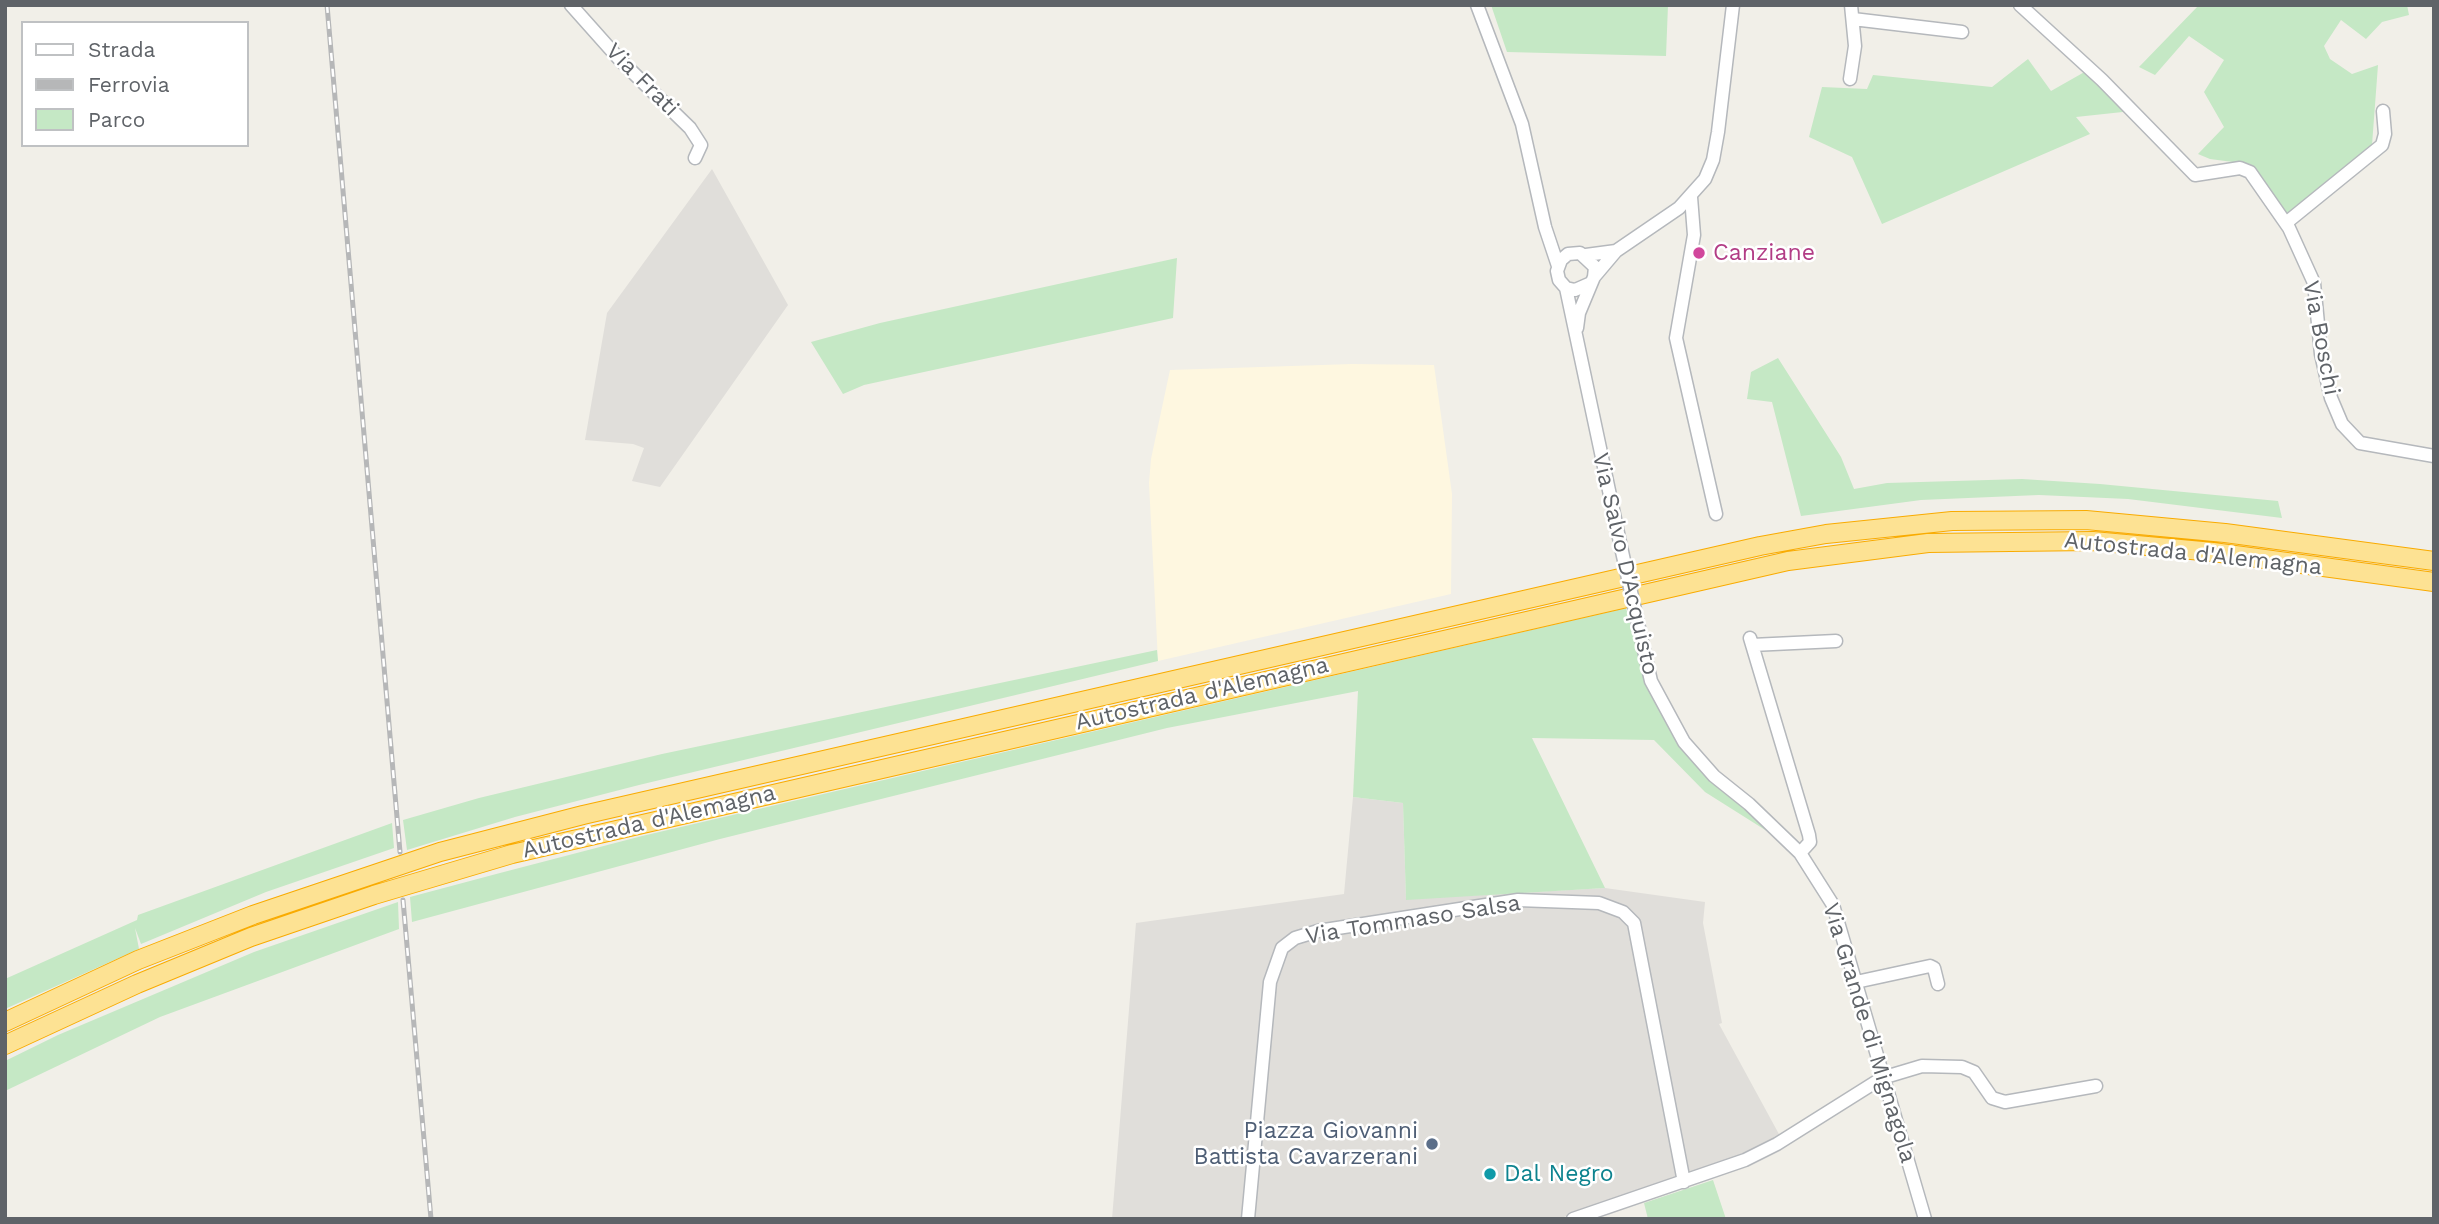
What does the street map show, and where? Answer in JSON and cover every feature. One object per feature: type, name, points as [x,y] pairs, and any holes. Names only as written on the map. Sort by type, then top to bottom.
[{"type":"highway","name":"Autostrada d'Alemagna","points":[[5,1022],[138,960],[230,924],[440,852],[610,809],[1760,546],[1826,534],[1952,521],[2086,520],[2213,531],[2434,561]]},
{"type":"highway","name":"Autostrada d'Alemagna","points":[[5,1045],[137,984],[251,937],[374,895],[512,854],[1787,561],[1928,543],[2093,541],[2202,551],[2434,582]]},
{"type":"street","name":"Via Frati","points":[[570,5],[620,60],[690,128],[701,145],[695,158]]},
{"type":"street","name":"Via Salvo D'Acquisto","points":[[1477,5],[1522,124],[1545,227],[1558,266],[1559,280],[1566,288],[1576,346],[1651,681],[1684,742],[1714,776],[1749,804],[1800,853]]},
{"type":"street","points":[[1558,266],[1568,254],[1616,251],[1691,197],[1705,179],[1713,160],[1733,5]]},
{"type":"street","points":[[1850,79],[1855,46],[1851,5]]},
{"type":"street","name":"Via Boschi","points":[[2020,5],[2102,80],[2195,175],[2239,168],[2250,172],[2286,223],[2314,282],[2321,354],[2331,398],[2342,424],[2360,443],[2434,456]]},
{"type":"street","points":[[1853,19],[1962,32]]},
{"type":"street","points":[[2286,223],[2382,145],[2383,111]]},
{"type":"street","points":[[1691,197],[1694,234],[1676,338],[1716,514]]},
{"type":"street","points":[[1545,227],[1558,244],[1581,254],[1595,267],[1592,280],[1575,290],[1566,288]]},
{"type":"street","name":"Via Salvo D'Acquisto","points":[[1576,346],[1579,313],[1592,280],[1616,251]]},
{"type":"street","points":[[1800,853],[1810,842],[1809,835],[1751,642],[1836,641]]},
{"type":"street","name":"Via Grande di Mignagola","points":[[1800,853],[1833,905],[1882,1078],[1926,1219]]},
{"type":"street","name":"Via Tommaso Salsa","points":[[1248,1219],[1270,982],[1282,948],[1295,938],[1318,931],[1518,900],[1599,903],[1623,912],[1634,923],[1684,1182]]},
{"type":"street","points":[[1856,982],[1930,966],[1934,968],[1938,984]]},
{"type":"street","points":[[1573,1219],[1745,1160],[1776,1144],[1882,1078],[1922,1066],[1962,1066],[1974,1072],[1992,1098],[2006,1102],[2096,1086]]},
{"type":"shaded area","points":[[712,169],[788,305],[660,487],[632,481],[644,448],[633,444],[585,440],[607,313]]},
{"type":"shaded area","points":[[1352,364],[1434,365],[1452,494],[1451,594],[1158,661],[1149,483],[1151,459],[1170,370]]},
{"type":"shaded area","points":[[1353,797],[1403,803],[1406,899],[1605,888],[1705,902],[1703,923],[1722,1023],[1719,1024],[1780,1136],[1754,1151],[1558,1219],[1112,1219],[1136,923],[1344,894]]},
{"type":"green space","points":[[1491,5],[1668,5],[1666,56],[1507,52]]},
{"type":"green space","points":[[2199,5],[2407,5],[2409,15],[2382,22],[2366,39],[2341,20],[2324,46],[2330,59],[2352,74],[2378,65],[2372,145],[2288,218],[2264,181],[2248,164],[2210,159],[2198,154],[2224,127],[2204,92],[2224,60],[2189,36],[2155,75],[2139,67]]},
{"type":"green space","points":[[2028,59],[2051,91],[2088,70],[2132,111],[2076,117],[2090,134],[1882,224],[1852,157],[1809,137],[1822,87],[1867,89],[1873,75],[1992,87]]},
{"type":"green space","points":[[1177,258],[1173,318],[864,385],[843,394],[811,342],[880,323]]},
{"type":"green space","points":[[1778,358],[1841,457],[1854,489],[1887,483],[2022,479],[2100,484],[2278,501],[2282,518],[2128,499],[2039,495],[1921,500],[1801,516],[1772,402],[1747,399],[1751,372]]},
{"type":"green space","points":[[1626,608],[1647,688],[1682,746],[1789,845],[1705,792],[1654,740],[1532,738],[1605,888],[1406,900],[1403,803],[1353,797],[1358,691],[1167,728],[720,839],[412,922],[410,897],[642,836]]},
{"type":"green space","points":[[1157,650],[1158,661],[639,785],[515,817],[407,850],[403,820],[479,798],[662,754]]},
{"type":"green space","points":[[392,823],[394,848],[266,892],[141,944],[135,928],[139,949],[5,1009],[5,979],[137,920],[138,915]]},
{"type":"green space","points":[[398,902],[399,929],[160,1017],[5,1091],[5,1061],[58,1035],[254,952]]},
{"type":"green space","points":[[1713,1180],[1726,1219],[1648,1219],[1644,1203]]},
{"type":"railway","points":[[327,5],[400,852]]},
{"type":"railway","points":[[403,900],[431,1219]]},
{"type":"place","name":"Canziane","points":[[1699,253]]},
{"type":"place","name":"Piazza Giovanni Battista Cavarzerani","points":[[1432,1144]]},
{"type":"place","name":"Dal Negro","points":[[1490,1174]]}]
